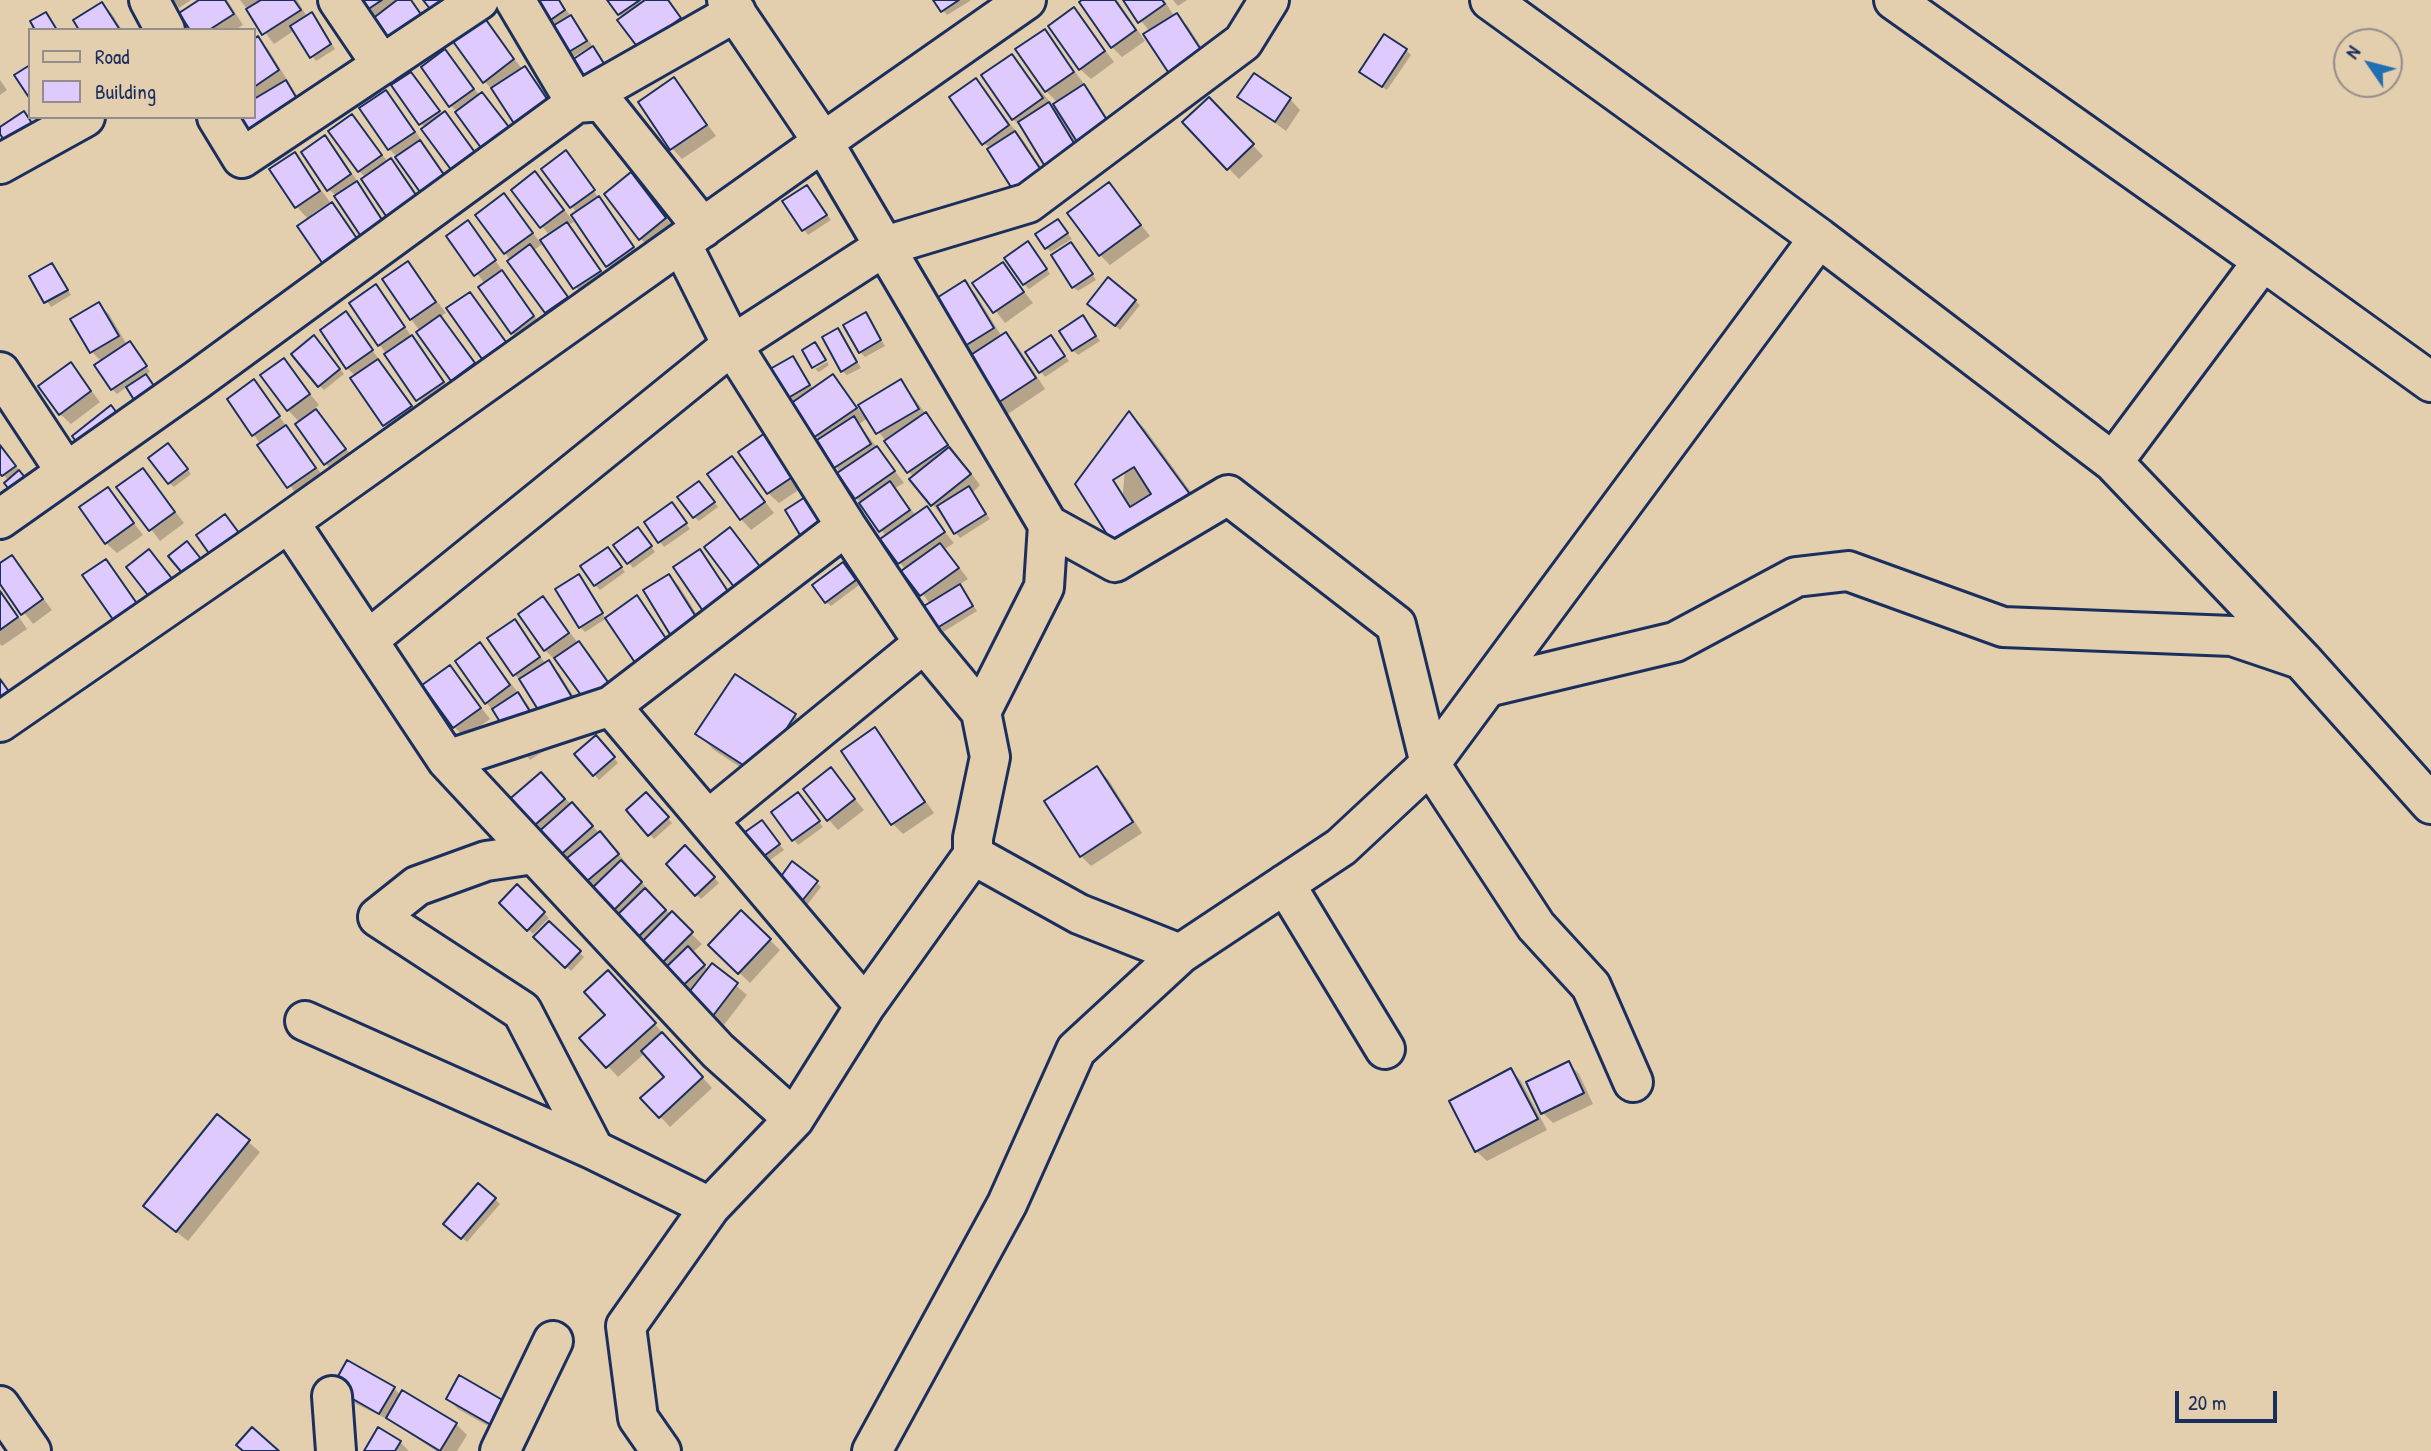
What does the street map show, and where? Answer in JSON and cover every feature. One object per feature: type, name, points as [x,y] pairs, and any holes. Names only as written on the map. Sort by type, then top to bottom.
[{"type":"street","points":[[149,0],[164,28]]},
{"type":"street","points":[[338,0],[382,65]]},
{"type":"street","points":[[218,119],[242,158],[479,0]]},
{"type":"street","points":[[515,0],[576,103]]},
{"type":"street","points":[[0,722],[289,522],[1026,0]]},
{"type":"street","points":[[368,640],[732,345],[885,246],[1028,204],[1243,42],[1269,0]]},
{"type":"street","points":[[1489,0],[1819,238],[2113,463],[2302,660],[2431,804]]},
{"type":"street","points":[[1894,0],[2431,382]]},
{"type":"street","points":[[0,519],[576,103],[732,6],[823,142],[1048,525],[1115,562],[1228,495],[1396,625],[1430,764],[1536,926],[1591,986],[1633,1082]]},
{"type":"street","points":[[576,103],[602,101],[692,235],[732,345],[846,526],[924,643],[981,712],[990,757],[973,838],[973,855],[865,1006],[794,1119],[710,1207],[625,1326],[638,1418],[661,1451]]},
{"type":"street","points":[[0,164],[81,119]]},
{"type":"street","points":[[872,1451],[1007,1204],[1076,1050],[1180,954],[1341,847],[1430,764],[1819,238]]},
{"type":"street","points":[[2113,463],[2263,261]]},
{"type":"street","points":[[0,372],[66,472]]},
{"type":"street","points":[[289,522],[447,760],[718,1051],[794,1119]]},
{"type":"street","points":[[981,712],[1044,587],[1048,525]]},
{"type":"street","points":[[447,760],[611,706],[846,526]]},
{"type":"street","points":[[1486,687],[1675,642],[1796,577],[1848,571],[2003,627],[2232,636],[2302,660]]},
{"type":"street","points":[[708,820],[924,643]]},
{"type":"street","points":[[611,706],[865,1006]]},
{"type":"street","points":[[534,854],[486,861],[417,886],[377,917],[522,1010],[594,1150]]},
{"type":"street","points":[[973,855],[1079,914],[1180,954]]},
{"type":"street","points":[[1285,884],[1385,1049]]},
{"type":"street","points":[[306,1021],[594,1150],[710,1207]]},
{"type":"street","points":[[500,1451],[553,1341]]},
{"type":"street","points":[[332,1396],[336,1451]]},
{"type":"street","points":[[0,1406],[31,1451]]},
{"type":"building","points":[[199,0],[225,0],[234,14],[212,28],[189,28],[179,13]]},
{"type":"building","points":[[261,0],[294,0],[301,10],[262,35],[246,9]]},
{"type":"building","points":[[355,0],[382,0],[364,12]]},
{"type":"building","points":[[397,0],[411,0],[427,23],[384,55],[363,26]]},
{"type":"building","points":[[423,0],[452,0],[434,14]]},
{"type":"building","points":[[535,0],[559,0],[565,10],[549,21]]},
{"type":"building","points":[[607,0],[640,0],[618,15]]},
{"type":"building","points":[[645,0],[668,0],[681,18],[639,49],[617,20]]},
{"type":"building","points":[[933,0],[959,0],[941,12]]},
{"type":"building","points":[[1115,0],[1136,30],[1111,48],[1079,2]]},
{"type":"building","points":[[1123,0],[1162,0],[1165,4],[1138,23]]},
{"type":"building","points":[[102,2],[119,28],[78,28],[73,20]]},
{"type":"building","points":[[1074,7],[1105,51],[1079,70],[1048,26]]},
{"type":"building","points":[[46,12],[56,28],[34,28],[30,21]]},
{"type":"building","points":[[312,12],[331,44],[310,58],[290,26]]},
{"type":"building","points":[[1177,13],[1207,59],[1174,81],[1143,34]]},
{"type":"building","points":[[571,15],[587,41],[567,53],[551,27]]},
{"type":"building","points":[[484,17],[514,59],[483,83],[452,40]]},
{"type":"building","points":[[1045,29],[1074,72],[1045,92],[1015,49]]},
{"type":"building","points":[[1384,34],[1407,49],[1382,87],[1359,72]]},
{"type":"building","points":[[258,36],[279,70],[256,86]]},
{"type":"building","points":[[593,46],[608,70],[586,83],[572,60]]},
{"type":"building","points":[[445,49],[474,89],[449,107],[421,67]]},
{"type":"building","points":[[1012,54],[1043,98],[1012,120],[981,75]]},
{"type":"building","points":[[28,66],[28,96],[14,75]]},
{"type":"building","points":[[525,66],[549,102],[515,125],[491,88]]},
{"type":"building","points":[[411,72],[440,111],[419,125],[391,85]]},
{"type":"building","points":[[1254,73],[1291,98],[1275,122],[1237,97]]},
{"type":"building","points":[[674,77],[707,125],[670,150],[638,102]]},
{"type":"building","points":[[976,78],[1009,125],[982,145],[949,97]]},
{"type":"building","points":[[286,80],[303,109],[253,139],[241,119],[256,119],[256,98]]},
{"type":"building","points":[[1084,84],[1112,128],[1081,148],[1053,104]]},
{"type":"building","points":[[386,90],[415,132],[388,150],[359,108]]},
{"type":"building","points":[[482,92],[512,131],[484,152],[455,112]]},
{"type":"building","points":[[1209,97],[1254,144],[1227,170],[1182,122]]},
{"type":"building","points":[[1049,102],[1080,153],[1049,173],[1018,122]]},
{"type":"building","points":[[24,111],[35,128],[8,146],[0,134],[0,127]]},
{"type":"building","points":[[445,111],[479,158],[455,175],[421,129]]},
{"type":"building","points":[[352,114],[382,155],[358,172],[328,131]]},
{"type":"building","points":[[1015,131],[1045,176],[1016,195],[987,149]]},
{"type":"building","points":[[325,135],[351,174],[327,191],[301,152]]},
{"type":"building","points":[[420,140],[449,182],[425,199],[395,157]]},
{"type":"building","points":[[566,150],[595,190],[570,208],[541,169]]},
{"type":"building","points":[[295,152],[320,191],[295,208],[269,169]]},
{"type":"building","points":[[391,158],[420,201],[390,222],[361,179]]},
{"type":"building","points":[[535,171],[564,210],[540,228],[511,190]]},
{"type":"building","points":[[631,172],[666,218],[639,240],[604,194]]},
{"type":"building","points":[[357,181],[386,226],[364,241],[334,196]]},
{"type":"building","points":[[1109,182],[1141,225],[1099,256],[1067,213]]},
{"type":"building","points":[[807,185],[827,215],[802,231],[782,201]]},
{"type":"building","points":[[504,193],[533,233],[504,254],[475,215]]},
{"type":"building","points":[[599,196],[634,247],[606,267],[571,215]]},
{"type":"building","points":[[332,202],[360,243],[325,267],[297,226]]},
{"type":"building","points":[[1058,219],[1068,233],[1045,249],[1035,234]]},
{"type":"building","points":[[468,220],[496,260],[474,276],[446,236]]},
{"type":"building","points":[[567,222],[601,271],[573,289],[540,240]]},
{"type":"building","points":[[1028,241],[1047,269],[1023,285],[1004,258]]},
{"type":"building","points":[[1071,242],[1093,274],[1072,288],[1051,255]]},
{"type":"building","points":[[530,244],[568,297],[545,313],[507,261]]},
{"type":"building","points":[[408,261],[436,302],[410,320],[382,279]]},
{"type":"building","points":[[1003,262],[1024,292],[993,313],[972,283]]},
{"type":"building","points":[[52,263],[68,290],[44,303],[29,276]]},
{"type":"building","points":[[502,270],[534,316],[511,334],[478,287]]},
{"type":"building","points":[[1108,277],[1136,300],[1115,326],[1087,304]]},
{"type":"building","points":[[965,280],[994,328],[960,349],[932,301]]},
{"type":"building","points":[[376,284],[405,327],[378,346],[349,303]]},
{"type":"building","points":[[470,292],[506,342],[482,359],[446,308]]},
{"type":"building","points":[[99,302],[119,336],[90,353],[70,319]]},
{"type":"building","points":[[346,311],[373,350],[346,369],[320,330]]},
{"type":"building","points":[[866,312],[881,340],[859,353],[843,325]]},
{"type":"building","points":[[440,315],[475,363],[451,381],[416,332]]},
{"type":"building","points":[[1083,315],[1096,336],[1072,351],[1059,331]]},
{"type":"building","points":[[838,328],[857,362],[841,372],[822,337]]},
{"type":"building","points":[[1006,332],[1036,378],[990,408],[960,362]]},
{"type":"building","points":[[314,335],[340,369],[318,387],[291,354]]},
{"type":"building","points":[[412,335],[444,382],[416,401],[384,354]]},
{"type":"building","points":[[1051,335],[1065,356],[1039,373],[1025,352]]},
{"type":"building","points":[[130,341],[147,366],[111,390],[94,365]]},
{"type":"building","points":[[815,342],[826,360],[812,368],[802,350]]},
{"type":"building","points":[[793,356],[810,385],[788,398],[770,369]]},
{"type":"building","points":[[284,358],[310,394],[287,411],[260,375]]},
{"type":"building","points":[[378,359],[412,406],[383,426],[350,378]]},
{"type":"building","points":[[71,362],[91,391],[59,415],[38,386]]},
{"type":"building","points":[[146,374],[162,398],[141,411],[126,387]]},
{"type":"building","points":[[833,374],[857,408],[813,438],[790,404]]},
{"type":"building","points":[[254,379],[280,416],[252,436],[227,399]]},
{"type":"building","points":[[901,379],[919,409],[876,434],[858,405]]},
{"type":"building","points":[[111,405],[123,421],[84,452],[72,436]]},
{"type":"building","points":[[316,409],[346,449],[324,465],[295,424]]},
{"type":"building","points":[[1129,411],[1192,497],[1117,550],[1075,484]]},
{"type":"building","points":[[926,412],[948,445],[907,473],[884,441]]},
{"type":"building","points":[[854,416],[871,444],[834,468],[817,440]]},
{"type":"building","points":[[286,425],[316,468],[287,488],[257,445]]},
{"type":"building","points":[[765,433],[794,476],[767,494],[738,452]]},
{"type":"building","points":[[168,443],[188,469],[168,484],[148,458]]},
{"type":"building","points":[[0,445],[16,466],[2,476],[0,474]]},
{"type":"building","points":[[877,446],[895,471],[855,499],[837,473]]},
{"type":"building","points":[[949,447],[971,474],[931,506],[909,479]]},
{"type":"building","points":[[732,456],[765,502],[740,520],[707,474]]},
{"type":"building","points":[[1134,467],[1151,494],[1130,507],[1113,480]]},
{"type":"building","points":[[143,468],[175,512],[149,531],[116,487]]},
{"type":"building","points":[[19,470],[35,490],[20,503],[4,483]]},
{"type":"building","points":[[699,481],[715,502],[693,518],[677,497]]},
{"type":"building","points":[[890,481],[910,510],[879,532],[859,503]]},
{"type":"building","points":[[969,486],[986,514],[954,534],[937,506]]},
{"type":"building","points":[[108,487],[134,523],[105,544],[79,507]]},
{"type":"building","points":[[810,494],[832,528],[806,545],[785,510]]},
{"type":"building","points":[[672,502],[687,523],[658,543],[644,522]]},
{"type":"building","points":[[927,506],[945,532],[898,564],[880,539]]},
{"type":"building","points":[[225,514],[242,537],[213,559],[196,535]]},
{"type":"building","points":[[638,527],[652,546],[627,564],[613,545]]},
{"type":"building","points":[[730,527],[761,568],[734,587],[704,547]]},
{"type":"building","points":[[187,541],[201,559],[183,574],[168,556]]},
{"type":"building","points":[[940,543],[959,568],[920,596],[901,571]]},
{"type":"building","points":[[608,547],[622,567],[594,586],[580,566]]},
{"type":"building","points":[[149,549],[177,585],[154,603],[126,567]]},
{"type":"building","points":[[700,549],[729,593],[703,611],[673,567]]},
{"type":"building","points":[[12,555],[43,599],[21,615],[0,584],[0,563]]},
{"type":"building","points":[[106,559],[138,605],[114,621],[82,575]]},
{"type":"building","points":[[843,562],[856,580],[825,603],[812,585]]},
{"type":"building","points":[[579,574],[603,613],[579,628],[555,589]]},
{"type":"building","points":[[669,574],[698,620],[671,636],[643,590]]},
{"type":"building","points":[[960,584],[973,606],[937,628],[924,606]]},
{"type":"building","points":[[0,591],[18,617],[0,630]]},
{"type":"building","points":[[637,595],[673,649],[640,670],[605,618]]},
{"type":"building","points":[[543,596],[569,633],[544,651],[518,614]]},
{"type":"building","points":[[515,619],[540,657],[513,676],[487,638]]},
{"type":"building","points":[[579,641],[610,685],[586,702],[554,658]]},
{"type":"building","points":[[480,642],[510,685],[485,704],[455,661]]},
{"type":"building","points":[[549,660],[580,710],[550,729],[519,679]]},
{"type":"building","points":[[450,665],[481,708],[453,728],[422,685]]},
{"type":"building","points":[[735,674],[796,714],[757,774],[695,734]]},
{"type":"building","points":[[0,679],[10,693],[0,700]]},
{"type":"building","points":[[518,692],[544,734],[518,751],[492,709]]},
{"type":"building","points":[[875,727],[925,802],[891,825],[841,751]]},
{"type":"building","points":[[596,735],[615,757],[593,776],[574,754]]},
{"type":"building","points":[[1097,766],[1133,822],[1080,857],[1044,801]]},
{"type":"building","points":[[831,767],[855,799],[827,821],[803,789]]},
{"type":"building","points":[[541,772],[565,799],[529,830],[505,803]]},
{"type":"building","points":[[646,792],[669,817],[648,836],[626,810]]},
{"type":"building","points":[[798,792],[820,821],[792,841],[771,812]]},
{"type":"building","points":[[572,802],[593,826],[556,859],[535,835]]},
{"type":"building","points":[[762,820],[780,844],[756,862],[738,837]]},
{"type":"building","points":[[600,831],[619,854],[580,887],[561,863]]},
{"type":"building","points":[[685,845],[715,877],[695,896],[666,864]]},
{"type":"building","points":[[621,860],[642,882],[609,915],[587,893]]},
{"type":"building","points":[[792,861],[818,881],[802,901],[777,882]]},
{"type":"building","points":[[517,884],[545,912],[527,931],[499,903]]},
{"type":"building","points":[[645,888],[666,910],[633,942],[612,920]]},
{"type":"building","points":[[741,910],[771,939],[738,974],[708,945]]},
{"type":"building","points":[[672,911],[693,932],[657,968],[637,947]]},
{"type":"building","points":[[549,921],[581,951],[565,968],[533,937]]},
{"type":"building","points":[[688,946],[705,965],[677,991],[660,973]]},
{"type":"building","points":[[712,963],[738,983],[709,1021],[682,1001]]},
{"type":"building","points":[[608,970],[656,1023],[606,1068],[579,1038],[605,1015],[584,992]]},
{"type":"building","points":[[662,1032],[703,1077],[659,1118],[640,1098],[664,1077],[641,1051]]},
{"type":"building","points":[[1569,1061],[1584,1093],[1541,1114],[1526,1082]]},
{"type":"building","points":[[1511,1068],[1538,1119],[1475,1152],[1449,1101]]},
{"type":"building","points":[[217,1114],[250,1140],[176,1232],[143,1206]]},
{"type":"building","points":[[478,1183],[496,1198],[461,1239],[443,1224]]},
{"type":"building","points":[[347,1360],[395,1387],[379,1414],[332,1387]]},
{"type":"building","points":[[459,1375],[506,1402],[493,1426],[446,1399]]},
{"type":"building","points":[[402,1390],[457,1423],[440,1451],[386,1418]]},
{"type":"building","points":[[252,1427],[279,1451],[243,1451],[236,1445]]},
{"type":"building","points":[[378,1427],[401,1441],[395,1451],[364,1451]]}]
